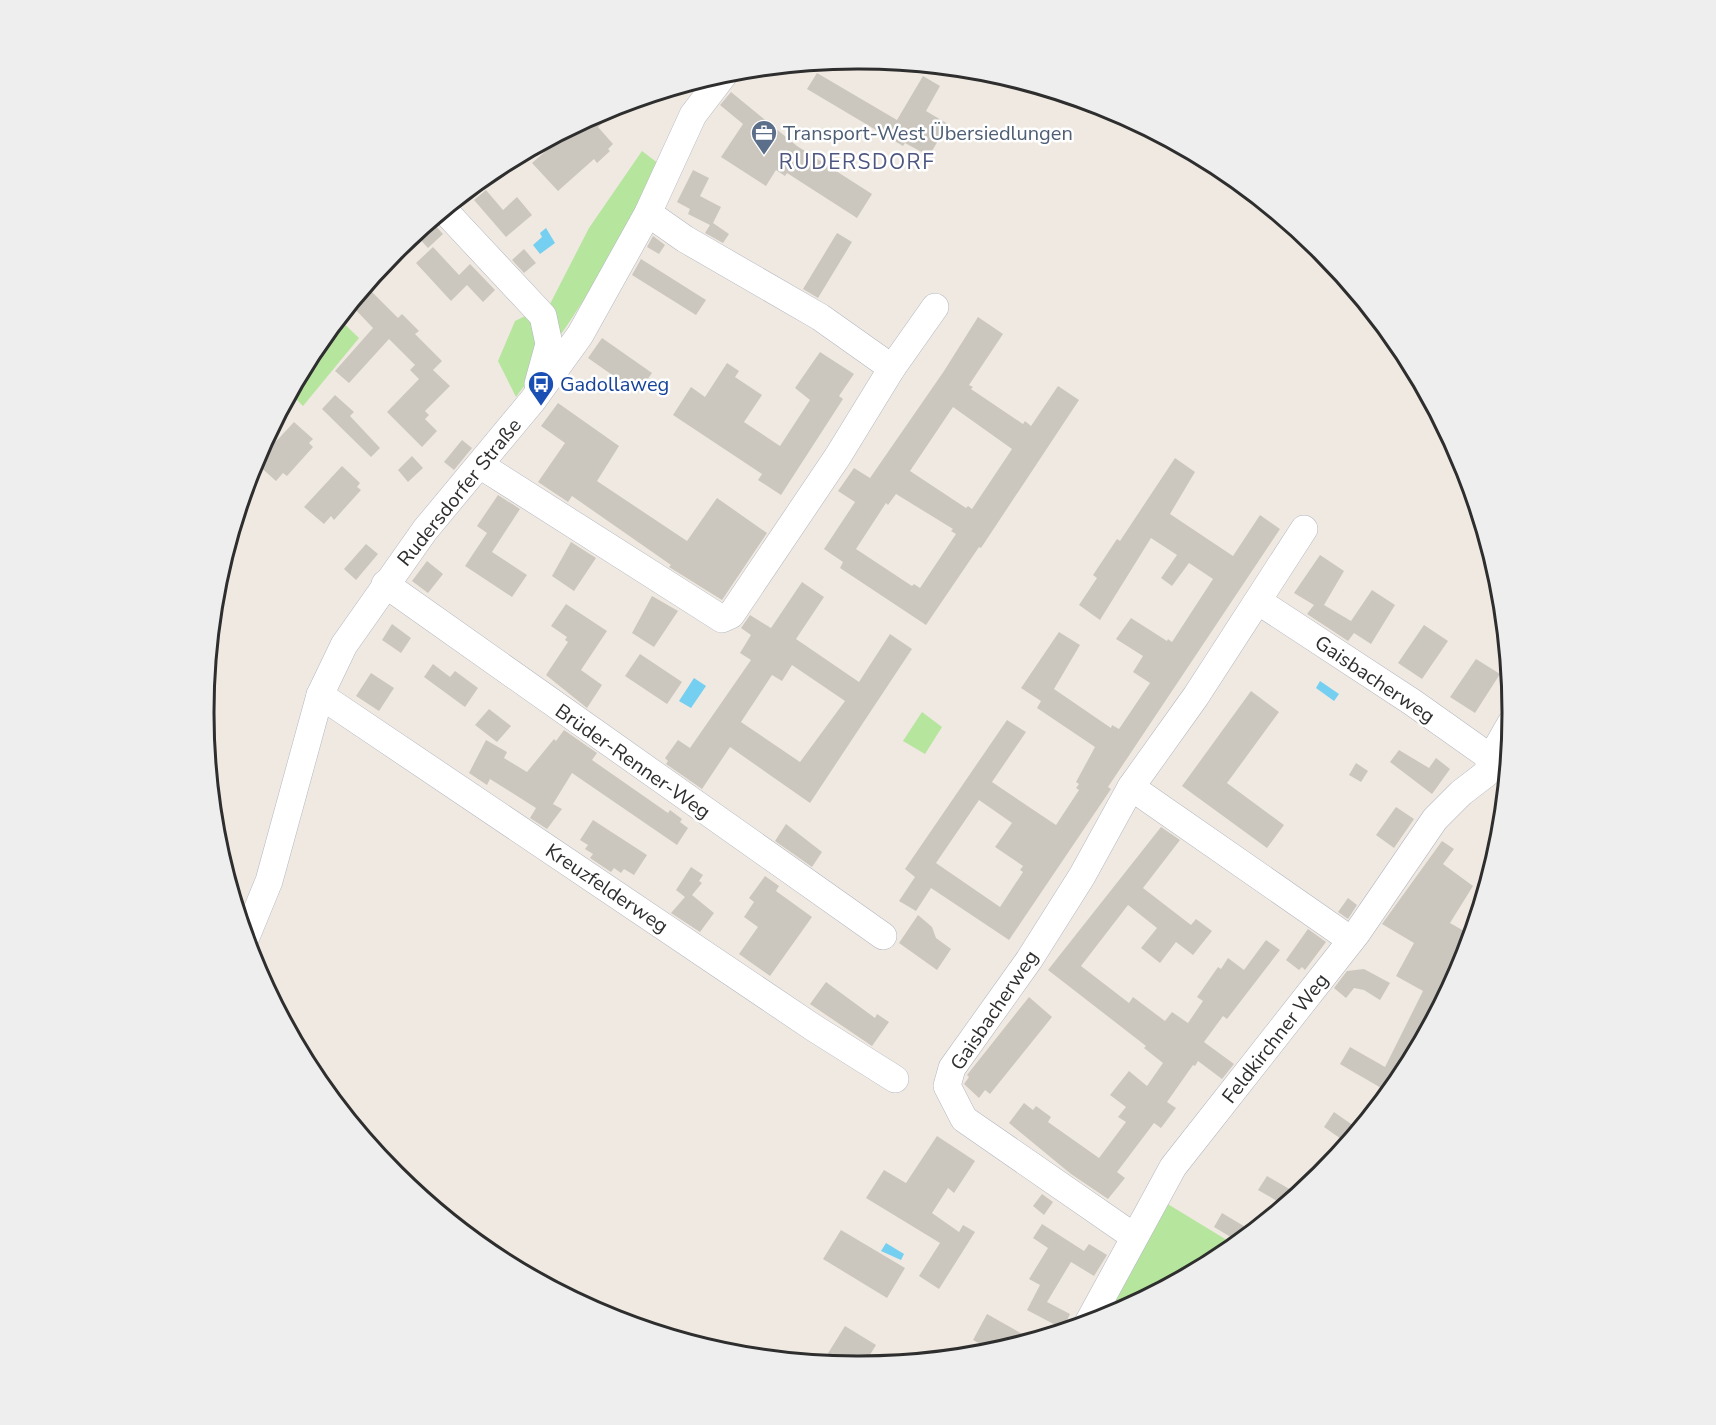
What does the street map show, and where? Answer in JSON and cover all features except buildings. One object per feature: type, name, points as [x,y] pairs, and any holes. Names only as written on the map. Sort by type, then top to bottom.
[{"type":"street","name":"Rudersdorfer Straße","points":[[251,925],[269,881],[320,695],[344,645],[425,530],[533,400],[580,335],[648,213],[693,114],[716,85]]},
{"type":"street","points":[[648,213],[685,238],[820,318],[892,368]]},
{"type":"street","points":[[450,216],[543,316],[549,344],[533,400]]},
{"type":"street","points":[[480,465],[720,619],[725,619],[731,615],[783,540],[892,368],[935,307]]},
{"type":"street","name":"Gaisbacherweg","points":[[1133,1236],[964,1119],[947,1086],[952,1068],[1029,960],[1082,876],[1131,787],[1196,696],[1304,529]]},
{"type":"street","name":"Brüder-Renner-Weg","points":[[385,584],[883,936]]},
{"type":"street","name":"Gaisbacherweg","points":[[1258,601],[1412,702],[1494,773]]},
{"type":"street","name":"Kreuzfelderweg","points":[[320,695],[804,1022],[895,1079]]},
{"type":"street","name":"Feldkirchner Weg","points":[[1094,1311],[1133,1236],[1173,1167],[1352,940],[1436,819],[1461,793],[1494,773],[1500,755]]},
{"type":"street","points":[[1131,787],[1352,940]]},
{"type":"green space","points":[[642,151],[659,164],[643,196],[594,284],[557,341],[516,397],[498,361],[515,321],[550,304],[589,228]]},
{"type":"green space","points":[[345,324],[359,338],[303,406],[296,399]]},
{"type":"green space","points":[[922,712],[942,727],[925,754],[903,741]]},
{"type":"green space","points":[[1166,1203],[1227,1240],[1180,1270],[1110,1304]]},
{"type":"water","points":[[546,228],[555,243],[540,254],[533,245],[542,237],[540,233]]},
{"type":"water","points":[[694,678],[706,686],[691,708],[679,701]]},
{"type":"water","points":[[1320,681],[1339,694],[1334,701],[1316,688]]},
{"type":"water","points":[[886,1243],[904,1254],[901,1260],[881,1251]]},
{"type":"place","name":"Transport-West Übersiedlungen","points":[[764,156]]},
{"type":"place","name":"Gadollaweg","points":[[541,407]]},
{"type":"district","name":"RUDERSDORF","points":[[857,162]]}]
